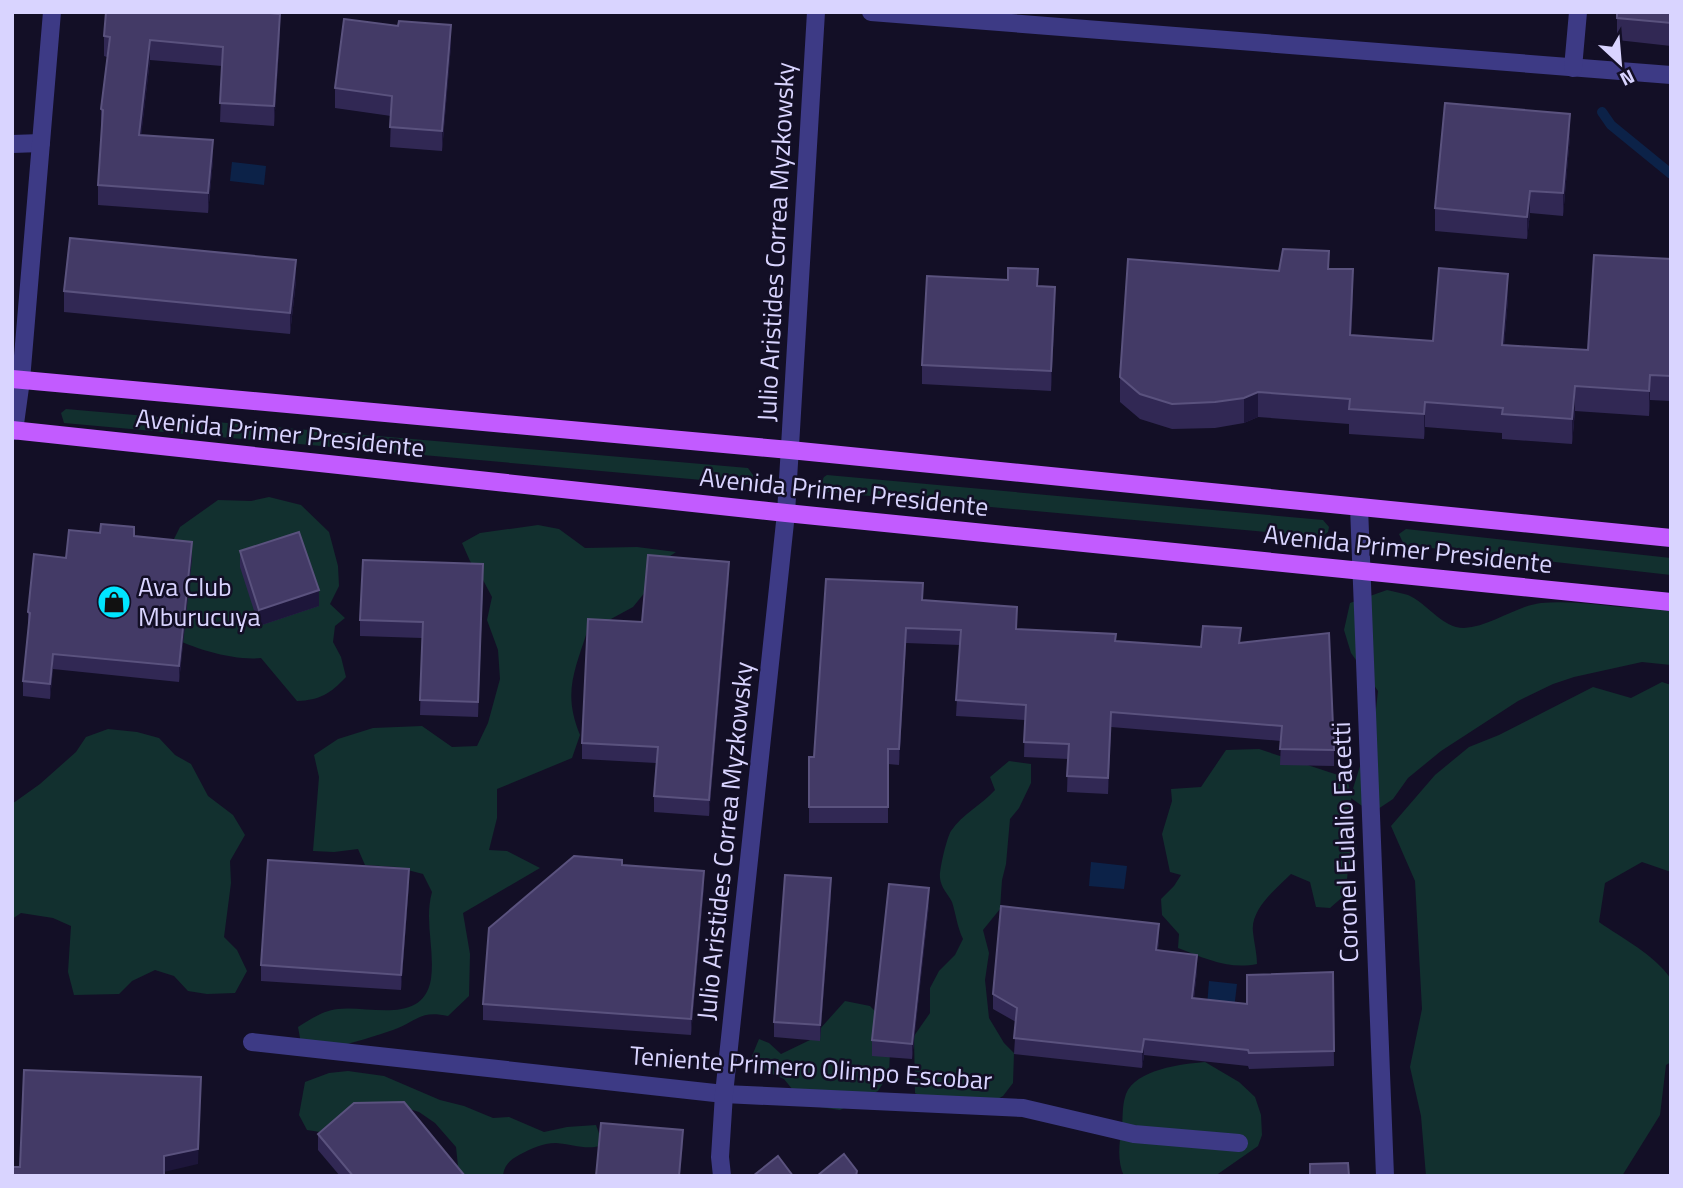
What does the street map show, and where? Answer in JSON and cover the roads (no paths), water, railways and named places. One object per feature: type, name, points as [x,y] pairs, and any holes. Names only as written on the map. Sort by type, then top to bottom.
[{"type":"main road","name":"Avenida Primer Presidente","points":[[17,379],[790,450],[1671,538]]},
{"type":"main road","name":"Avenida Primer Presidente","points":[[13,431],[786,513],[1671,602]]},
{"type":"street","points":[[13,431],[52,12]]},
{"type":"street","name":"Julio Aristides Correa Myzkowsky","points":[[722,1176],[720,1157],[724,1094],[786,513],[816,12]]},
{"type":"street","points":[[871,12],[1671,75]]},
{"type":"street","points":[[1573,68],[1578,12]]},
{"type":"street","points":[[12,144],[41,143]]},
{"type":"street","name":"Coronel Eulalio Facetti","points":[[1359,507],[1385,1176]]},
{"type":"street","name":"Teniente Primero Olimpo Escobar","points":[[252,1042],[724,1094],[1023,1108],[1134,1134],[1239,1143]]},
{"type":"water","points":[[232,162],[266,166],[264,185],[230,181]]},
{"type":"water","points":[[1091,862],[1127,866],[1124,889],[1089,886]]},
{"type":"water","points":[[1209,981],[1237,984],[1234,1009],[1207,1006]]},
{"type":"waterway","points":[[1602,112],[1611,125],[1671,174]]},
{"type":"place","name":"Ava Club Mburucuya","points":[[114,602]]}]
